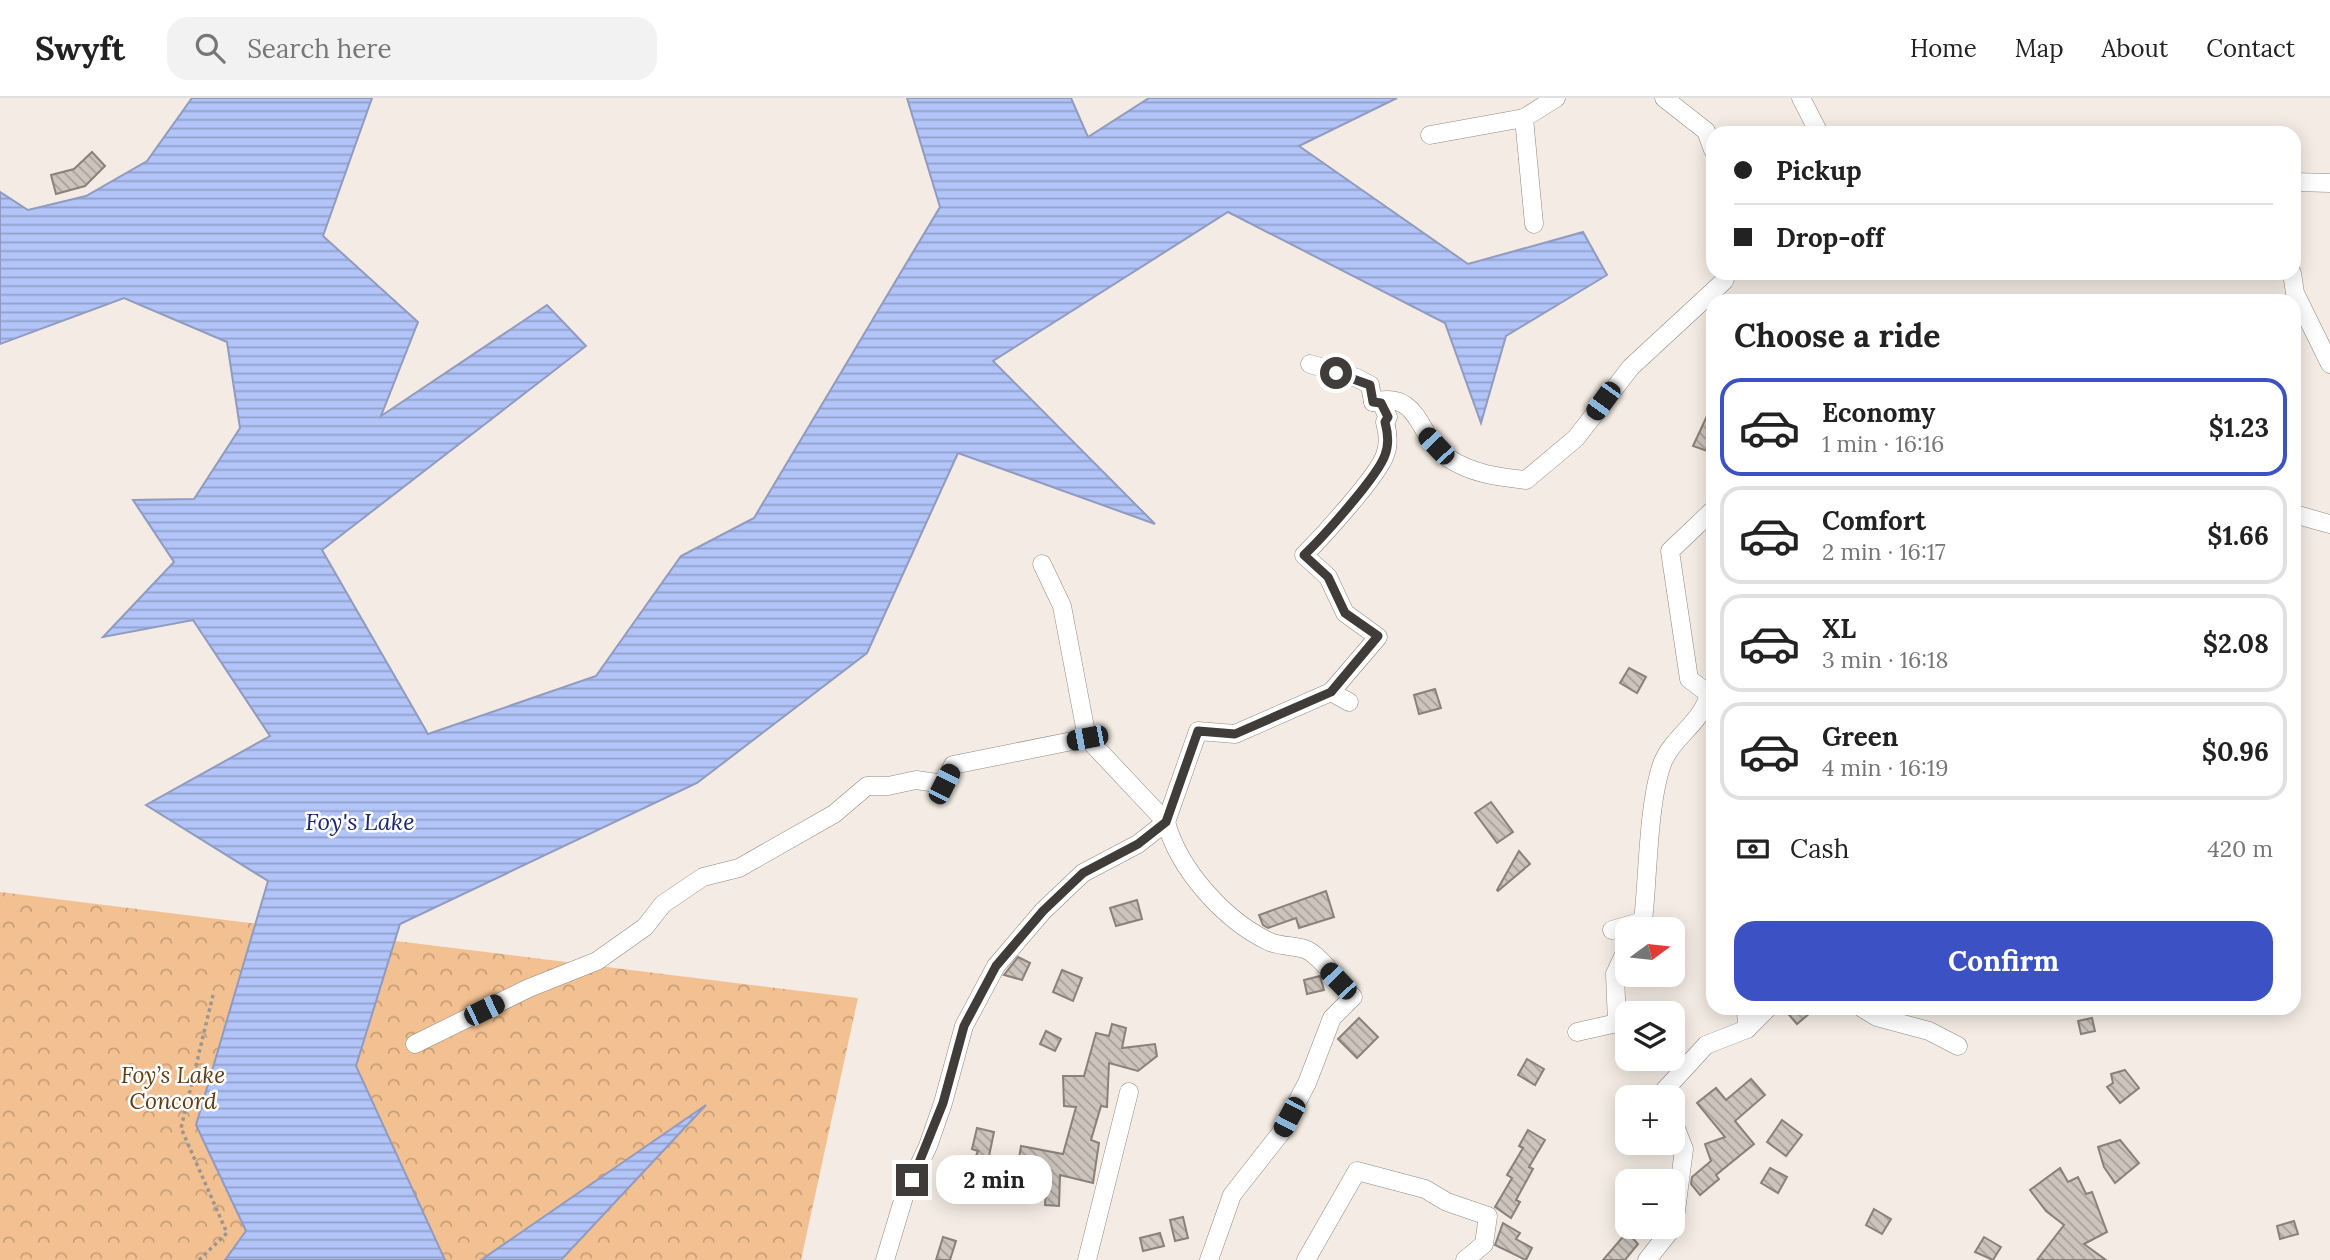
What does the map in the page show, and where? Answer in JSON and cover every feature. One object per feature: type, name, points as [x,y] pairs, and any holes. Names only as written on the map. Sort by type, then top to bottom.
[{"type":"street","points":[[1430,135],[1524,118],[1556,98]]},
{"type":"street","points":[[1664,98],[1706,131]]},
{"type":"street","points":[[1801,98],[1815,126]]},
{"type":"street","points":[[1524,118],[1534,225]]},
{"type":"street","points":[[2301,182],[2330,183]]},
{"type":"street","points":[[1710,294],[1724,280]]},
{"type":"street","points":[[1373,402],[1390,398],[1410,407],[1426,435],[1447,457],[1485,475],[1526,480],[1576,438],[1631,367],[1706,298]]},
{"type":"street","points":[[2301,305],[2330,364]]},
{"type":"street","points":[[1310,364],[1357,378],[1370,385],[1373,402]]},
{"type":"street","points":[[885,1260],[904,1197],[928,1146],[943,1103],[964,1026],[996,966],[1043,911],[1083,873],[1138,844],[1166,822],[1198,731],[1235,734],[1331,692],[1378,636],[1345,613],[1328,577],[1304,555],[1325,535],[1385,457],[1388,434],[1385,422],[1388,417],[1381,403],[1373,402]]},
{"type":"street","points":[[2301,516],[2330,524]]},
{"type":"street","points":[[1706,517],[1670,551],[1689,679],[1706,692]]},
{"type":"street","points":[[1042,564],[1062,606],[1087,738],[1166,822],[1171,840],[1185,865],[1244,928],[1274,943],[1309,951],[1353,996],[1332,1018],[1307,1083],[1280,1134],[1232,1195],[1209,1260]]},
{"type":"street","points":[[1331,692],[1349,702]]},
{"type":"street","points":[[1642,917],[1656,790],[1662,763],[1682,731],[1706,709]]},
{"type":"street","points":[[415,1044],[529,988],[597,961],[645,927],[663,904],[703,877],[739,868],[834,814],[867,786],[888,786],[916,780],[944,784],[953,765],[1087,738]]},
{"type":"street","points":[[1577,1032],[1617,1023],[1616,987]]},
{"type":"street","points":[[1746,1015],[1747,1029]]},
{"type":"street","points":[[1669,1085],[1706,1045],[1747,1029],[1761,1015]]},
{"type":"street","points":[[1874,1015],[1929,1031],[1958,1046]]},
{"type":"street","points":[[1087,1260],[1129,1092]]},
{"type":"street","points":[[1647,1260],[1674,1226],[1683,1155]]},
{"type":"street","points":[[1306,1260],[1357,1171],[1425,1189],[1447,1202],[1488,1216],[1484,1244],[1465,1260]]},
{"type":"path","points":[[199,1260],[227,1233],[181,1128],[213,995]]},
{"type":"green space","name":"Foy’s Lake Concord","points":[[0,892],[858,998],[801,1260],[0,1260]]},
{"type":"water","name":"Foy's Lake","points":[[192,98],[372,98],[323,236],[418,322],[381,416],[547,305],[586,346],[322,550],[428,734],[596,676],[681,556],[754,518],[940,207],[907,98],[1071,98],[1088,137],[1149,98],[1397,98],[1299,146],[1468,264],[1583,232],[1607,275],[1506,336],[1481,423],[1445,323],[1228,212],[993,361],[1155,524],[958,453],[867,653],[697,783],[400,924],[356,1066],[445,1260],[225,1260],[246,1231],[196,1125],[268,881],[146,805],[270,736],[193,620],[103,637],[174,562],[133,500],[194,499],[240,428],[227,342],[124,298],[0,344],[0,192],[28,210],[86,196],[147,161]]},
{"type":"water","points":[[706,1105],[561,1260],[481,1260]]},
{"type":"building","points":[[92,152],[105,166],[85,186],[56,194],[51,175],[74,169]]},
{"type":"building","points":[[1706,418],[1706,451],[1693,446]]},
{"type":"building","points":[[1629,668],[1646,677],[1637,693],[1620,683]]},
{"type":"building","points":[[1435,689],[1441,708],[1419,714],[1414,695]]},
{"type":"building","points":[[1491,802],[1513,832],[1497,843],[1475,813]]},
{"type":"building","points":[[1519,851],[1530,864],[1498,891],[1497,890]]},
{"type":"building","points":[[1326,891],[1334,917],[1299,928],[1296,918],[1268,928],[1263,925],[1259,915]]},
{"type":"building","points":[[1137,900],[1142,919],[1116,926],[1110,908]]},
{"type":"building","points":[[1018,957],[1030,963],[1022,980],[1004,975]]},
{"type":"building","points":[[1062,970],[1082,978],[1073,1001],[1053,992]]},
{"type":"building","points":[[1320,976],[1324,990],[1307,994],[1304,980]]},
{"type":"building","points":[[1789,1015],[1808,1015],[1797,1024]]},
{"type":"building","points":[[1359,1018],[1378,1037],[1357,1058],[1338,1039]]},
{"type":"building","points":[[2092,1018],[2095,1031],[2081,1034],[2078,1021]]},
{"type":"building","points":[[1112,1024],[1126,1028],[1122,1048],[1155,1044],[1157,1056],[1138,1071],[1109,1063],[1107,1107],[1101,1106],[1091,1140],[1099,1143],[1093,1183],[1060,1175],[1059,1206],[1045,1205],[1046,1189],[1015,1183],[1021,1146],[1063,1154],[1076,1107],[1064,1106],[1063,1076],[1084,1076],[1096,1033],[1109,1036]]},
{"type":"building","points":[[1046,1031],[1061,1039],[1055,1051],[1040,1044]]},
{"type":"building","points":[[1527,1059],[1544,1069],[1535,1085],[1518,1075]]},
{"type":"building","points":[[2125,1070],[2139,1088],[2120,1103],[2107,1087],[2113,1083],[2111,1074]]},
{"type":"building","points":[[1751,1079],[1765,1095],[1735,1121],[1754,1144],[1716,1175],[1719,1179],[1700,1195],[1691,1184],[1692,1177],[1711,1161],[1705,1144],[1725,1137],[1697,1103],[1716,1088],[1726,1100]]},
{"type":"building","points":[[1782,1120],[1802,1135],[1786,1156],[1767,1142]]},
{"type":"building","points":[[977,1128],[994,1132],[988,1161],[993,1164],[986,1180],[969,1173],[978,1151],[972,1149]]},
{"type":"building","points":[[1528,1130],[1545,1140],[1529,1167],[1533,1169],[1516,1200],[1520,1202],[1511,1218],[1495,1207],[1512,1178],[1507,1175],[1523,1148],[1519,1146]]},
{"type":"building","points":[[2120,1140],[2139,1163],[2115,1183],[2104,1167],[2098,1147]]},
{"type":"building","points":[[1770,1168],[1787,1177],[1778,1193],[1761,1183]]},
{"type":"building","points":[[2060,1168],[2068,1182],[2078,1177],[2086,1194],[2092,1192],[2107,1232],[2084,1244],[2106,1260],[2037,1260],[2064,1225],[2046,1211],[2030,1190]]},
{"type":"building","points":[[1874,1209],[1891,1219],[1882,1234],[1866,1225]]},
{"type":"building","points":[[1183,1217],[1188,1238],[1175,1241],[1170,1220]]},
{"type":"building","points":[[2294,1221],[2298,1234],[2280,1239],[2277,1226]]},
{"type":"building","points":[[1503,1223],[1520,1233],[1516,1239],[1532,1248],[1526,1260],[1495,1245]]},
{"type":"building","points":[[1160,1233],[1164,1246],[1143,1251],[1140,1238]]},
{"type":"building","points":[[943,1237],[956,1241],[950,1260],[936,1260]]},
{"type":"building","points":[[1984,1237],[2001,1247],[1993,1260],[1975,1252]]},
{"type":"building","points":[[1621,1239],[1633,1239],[1638,1244],[1625,1260],[1603,1260]]},
{"type":"route","points":[[912,1180],[928,1146],[943,1103],[964,1026],[996,966],[1043,911],[1083,873],[1138,844],[1166,822],[1198,731],[1235,734],[1331,692],[1378,636],[1345,613],[1328,577],[1304,555],[1325,535],[1385,457],[1388,434],[1385,422],[1388,417],[1381,403],[1373,402],[1370,385],[1357,378],[1336,373]]}]
